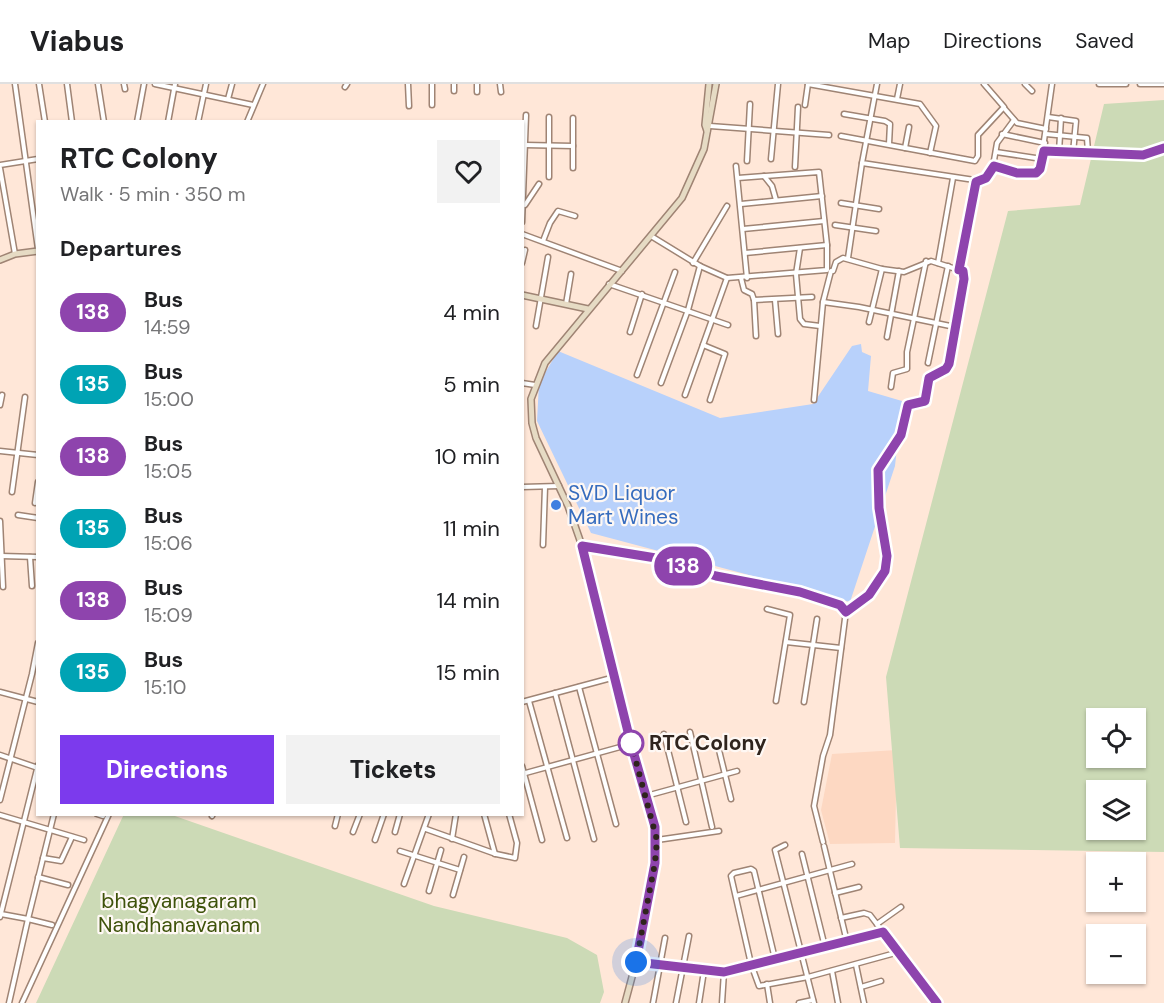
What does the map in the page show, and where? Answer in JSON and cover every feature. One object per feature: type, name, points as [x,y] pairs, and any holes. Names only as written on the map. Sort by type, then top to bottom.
[{"type":"street","points":[[15,84],[36,237]]},
{"type":"street","points":[[39,84],[45,120]]},
{"type":"street","points":[[66,84],[72,120]]},
{"type":"street","points":[[98,84],[104,120]]},
{"type":"street","points":[[137,120],[144,84]]},
{"type":"street","points":[[155,84],[175,86],[253,105]]},
{"type":"street","points":[[198,120],[206,84]]},
{"type":"street","points":[[228,99],[232,84]]},
{"type":"street","points":[[248,120],[263,84]]},
{"type":"street","points":[[408,84],[409,106]]},
{"type":"street","points":[[432,84],[432,105]]},
{"type":"street","points":[[454,84],[454,91]]},
{"type":"street","points":[[477,84],[477,92]]},
{"type":"street","points":[[500,84],[501,92]]},
{"type":"street","points":[[709,84],[705,125],[709,129],[749,129],[829,135]]},
{"type":"street","points":[[625,1003],[636,962],[655,863],[657,840],[582,546],[560,486],[541,451],[532,425],[531,410],[535,385],[545,363],[608,284],[651,236],[693,179],[709,129],[716,84]]},
{"type":"street","points":[[771,159],[778,84]]},
{"type":"street","points":[[805,105],[808,84],[875,94],[920,104],[935,123],[936,129],[930,153]]},
{"type":"street","points":[[848,258],[862,163],[877,84]]},
{"type":"street","points":[[897,99],[900,84]]},
{"type":"street","points":[[984,84],[1014,120],[1025,126],[1060,135],[1088,139],[1087,153]]},
{"type":"street","points":[[1025,84],[1032,91]]},
{"type":"street","points":[[994,166],[1017,173],[1032,174],[1040,169],[1052,84]]},
{"type":"street","points":[[1099,84],[1126,84]]},
{"type":"street","points":[[1140,84],[1164,84]]},
{"type":"street","points":[[168,120],[175,86]]},
{"type":"street","points":[[747,161],[750,104]]},
{"type":"street","points":[[795,167],[798,107]]},
{"type":"street","points":[[841,136],[975,161],[978,156],[978,135],[1004,107]]},
{"type":"street","points":[[843,114],[871,118],[890,124],[889,144]]},
{"type":"street","points":[[524,206],[526,115]]},
{"type":"street","points":[[549,117],[549,177]]},
{"type":"street","points":[[1048,117],[1076,121],[1074,153]]},
{"type":"street","points":[[573,118],[573,168]]},
{"type":"street","points":[[1059,152],[1061,118]]},
{"type":"street","points":[[862,163],[976,182],[986,178],[994,166],[1002,134],[1014,120]]},
{"type":"street","points":[[904,148],[909,127]]},
{"type":"street","points":[[1002,134],[1045,143]]},
{"type":"street","points":[[525,145],[573,146]]},
{"type":"street","points":[[1044,151],[1143,155],[1164,148]]},
{"type":"street","points":[[996,152],[1042,159]]},
{"type":"street","points":[[15,254],[0,166],[36,159]]},
{"type":"street","points":[[736,166],[745,253],[744,290],[752,294],[754,300],[756,336]]},
{"type":"street","points":[[738,178],[819,172],[830,270],[820,326],[814,400]]},
{"type":"street","points":[[764,176],[772,186],[776,200]]},
{"type":"street","points":[[938,262],[953,178]]},
{"type":"street","points":[[959,270],[976,182]]},
{"type":"street","points":[[524,206],[539,184]]},
{"type":"street","points":[[741,204],[822,196]]},
{"type":"street","points":[[841,203],[879,209]]},
{"type":"street","points":[[693,262],[727,206]]},
{"type":"street","points":[[543,241],[548,225],[558,211],[575,216]]},
{"type":"street","points":[[743,229],[824,221]]},
{"type":"street","points":[[835,225],[876,231]]},
{"type":"street","points":[[524,235],[622,271]]},
{"type":"street","points":[[651,236],[700,266],[727,278],[830,270],[839,259],[848,258],[882,269],[904,272],[926,261],[938,262],[963,271],[964,279],[949,364],[946,369],[929,378],[925,401],[908,405],[901,435],[878,470],[879,508],[887,556],[885,571],[869,595],[846,612],[830,735],[823,756],[814,806],[847,942]]},
{"type":"street","points":[[745,253],[827,244]]},
{"type":"street","points":[[800,248],[796,274],[801,322],[820,326]]},
{"type":"street","points":[[0,260],[15,254],[36,250]]},
{"type":"street","points":[[524,254],[525,250]]},
{"type":"street","points":[[536,326],[548,257]]},
{"type":"street","points":[[891,387],[893,373],[907,369],[907,352],[926,261]]},
{"type":"street","points":[[661,383],[688,310],[700,266]]},
{"type":"street","points":[[928,363],[948,266]]},
{"type":"street","points":[[870,322],[882,269]]},
{"type":"street","points":[[887,337],[899,271]]},
{"type":"street","points":[[637,375],[675,272]]},
{"type":"street","points":[[566,304],[571,274]]},
{"type":"street","points":[[685,395],[727,278]]},
{"type":"street","points":[[608,284],[664,301],[728,325]]},
{"type":"street","points":[[630,332],[642,294]]},
{"type":"street","points":[[524,295],[588,309]]},
{"type":"street","points":[[754,300],[812,297]]},
{"type":"street","points":[[775,300],[778,334]]},
{"type":"street","points":[[823,302],[892,313],[914,320],[955,327]]},
{"type":"street","points":[[703,345],[725,354],[710,400]]},
{"type":"street","points":[[524,383],[535,385]]},
{"type":"street","points":[[0,405],[2,396]]},
{"type":"street","points":[[12,492],[25,398]]},
{"type":"street","points":[[0,451],[36,455]]},
{"type":"street","points":[[524,487],[560,486]]},
{"type":"street","points":[[543,545],[545,487]]},
{"type":"street","points":[[35,503],[36,496]]},
{"type":"street","points":[[18,515],[36,518]]},
{"type":"street","points":[[0,521],[3,587]]},
{"type":"street","points":[[582,546],[662,559],[716,576],[800,592],[840,605],[846,612]]},
{"type":"street","points":[[1,556],[36,557]]},
{"type":"street","points":[[30,557],[32,586]]},
{"type":"street","points":[[767,609],[790,614],[776,701]]},
{"type":"street","points":[[804,702],[817,619]]},
{"type":"street","points":[[786,642],[841,648]]},
{"type":"street","points":[[0,800],[36,651]]},
{"type":"street","points":[[524,701],[615,677]]},
{"type":"street","points":[[579,687],[616,824]]},
{"type":"street","points":[[0,692],[36,701]]},
{"type":"street","points":[[555,693],[594,838]]},
{"type":"street","points":[[529,700],[567,838]]},
{"type":"street","points":[[690,732],[712,827]]},
{"type":"street","points":[[664,734],[686,822]]},
{"type":"street","points":[[717,742],[731,799]]},
{"type":"street","points":[[524,774],[631,744]]},
{"type":"street","points":[[0,755],[36,767]]},
{"type":"street","points":[[36,771],[0,915],[52,925]]},
{"type":"street","points":[[645,796],[737,771]]},
{"type":"street","points":[[524,777],[542,840]]},
{"type":"street","points":[[0,815],[84,840]]},
{"type":"street","points":[[9,1003],[53,816]]},
{"type":"street","points":[[22,1003],[108,816]]},
{"type":"street","points":[[335,826],[338,816]]},
{"type":"street","points":[[353,832],[359,816]]},
{"type":"street","points":[[375,840],[383,816]]},
{"type":"street","points":[[395,832],[399,816]]},
{"type":"street","points":[[404,884],[413,855],[426,830],[429,816]]},
{"type":"street","points":[[452,839],[456,816]]},
{"type":"street","points":[[485,816],[495,854]]},
{"type":"street","points":[[426,830],[495,854],[515,858],[517,855],[509,816]]},
{"type":"street","points":[[657,840],[719,831]]},
{"type":"street","points":[[43,858],[61,861],[72,837]]},
{"type":"street","points":[[785,845],[775,850],[813,1001],[799,1003]]},
{"type":"street","points":[[429,891],[441,850]]},
{"type":"street","points":[[400,851],[460,870]]},
{"type":"street","points":[[802,854],[825,947]]},
{"type":"street","points":[[453,895],[464,857]]},
{"type":"street","points":[[736,896],[852,864]]},
{"type":"street","points":[[775,959],[759,889],[752,869],[734,873],[731,876],[751,964],[759,986],[808,977],[899,952]]},
{"type":"street","points":[[38,877],[68,885]]},
{"type":"street","points":[[835,893],[859,887]]},
{"type":"street","points":[[877,924],[901,907]]},
{"type":"street","points":[[841,918],[867,913],[937,1003]]},
{"type":"street","points":[[636,962],[724,972],[883,932]]},
{"type":"street","points":[[676,1003],[689,936]]},
{"type":"street","points":[[653,1003],[665,938]]},
{"type":"street","points":[[856,965],[864,1003]]},
{"type":"street","points":[[699,1003],[704,971]]},
{"type":"street","points":[[832,971],[838,1003]]},
{"type":"street","points":[[722,1003],[724,972]]},
{"type":"street","points":[[861,987],[881,981]]},
{"type":"street","points":[[767,984],[770,1003]]},
{"type":"shaded area","points":[[897,750],[895,843],[830,844],[821,810],[832,754]]},
{"type":"green space","points":[[1164,100],[1164,852],[900,848],[886,677],[1008,211],[1080,205],[1104,104]]},
{"type":"green space","name":"bhagyanagaram Nandhanavanam","points":[[123,816],[175,816],[434,906],[567,938],[597,955],[604,992],[600,1003],[36,1003]]},
{"type":"water","points":[[861,344],[862,352],[871,356],[868,391],[902,401],[895,466],[850,602],[591,533],[537,421],[539,383],[558,351],[720,418],[813,404],[852,346]]},
{"type":"bus line","name":"138","points":[[937,1003],[883,932],[724,972],[636,962],[655,863],[657,840],[590,585],[582,546],[662,559],[716,576],[800,592],[840,605],[846,612],[869,595],[879,584],[885,571],[887,556],[879,508],[878,470],[901,435],[909,403],[925,401],[929,378],[946,369],[949,364],[964,279],[963,271],[959,270],[976,182],[986,178],[994,166],[1017,173],[1036,173],[1040,169],[1044,151],[1143,155],[1164,148]]},
{"type":"place","name":"SVD Liquor Mart Wines","points":[[556,505]]},
{"type":"place","name":"RTC Colony","points":[[631,743]]},
{"type":"route","points":[[631,743],[657,840],[655,863],[636,962]]}]
